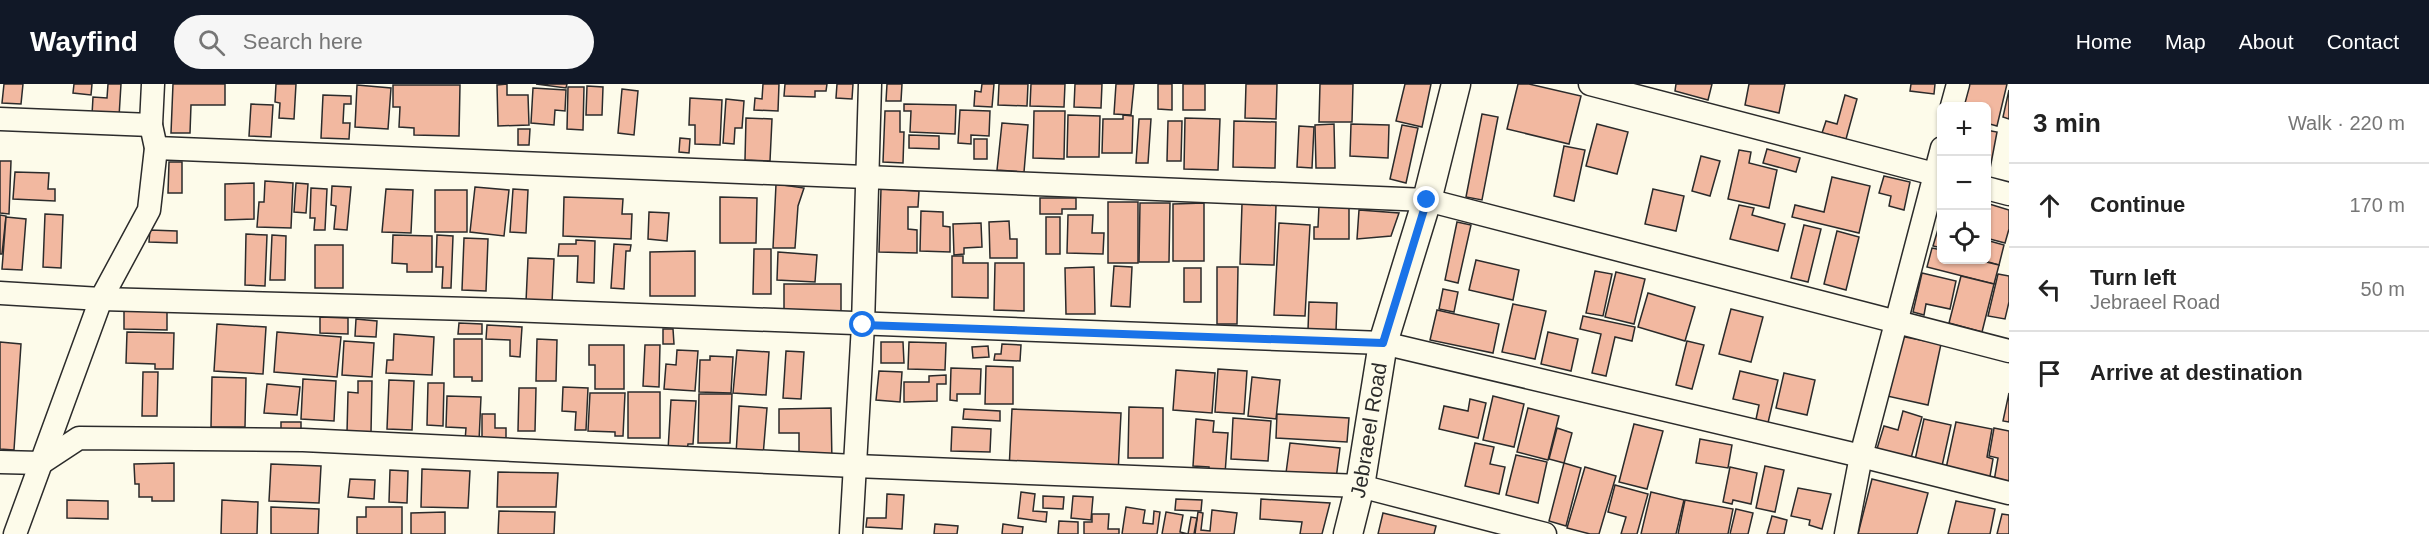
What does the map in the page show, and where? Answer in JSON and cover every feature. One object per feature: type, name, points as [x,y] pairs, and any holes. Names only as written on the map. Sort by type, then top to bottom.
[{"type":"main road","name":"Jebraeel Road","points":[[1348,534],[1360,486],[1383,343],[1427,200],[1456,84]]},
{"type":"street","points":[[15,534],[101,299],[149,210],[156,148],[151,125],[153,84]]},
{"type":"street","points":[[851,534],[863,325],[870,84]]},
{"type":"street","points":[[1590,84],[1937,176]]},
{"type":"street","points":[[1953,102],[1958,84]]},
{"type":"street","points":[[0,119],[151,125]]},
{"type":"street","points":[[156,148],[1427,200],[2009,351]]},
{"type":"street","points":[[1846,534],[1861,456],[1896,321],[1937,179]]},
{"type":"street","points":[[1991,189],[2009,194]]},
{"type":"street","points":[[0,293],[101,299],[508,310],[1383,343],[2009,493]]},
{"type":"street","points":[[0,462],[41,463],[79,438],[303,440],[855,466],[1360,486],[1545,534]]},
{"type":"building","points":[[4,84],[23,84],[21,104],[2,103]]},
{"type":"building","points":[[74,84],[92,84],[91,95],[73,93]]},
{"type":"building","points":[[108,84],[121,84],[119,117],[92,115],[93,97],[107,98]]},
{"type":"building","points":[[173,84],[225,84],[225,105],[191,105],[190,133],[171,133]]},
{"type":"building","points":[[276,84],[296,84],[294,119],[279,118],[280,103],[275,102]]},
{"type":"building","points":[[507,84],[507,95],[528,95],[529,125],[498,126],[497,85]]},
{"type":"building","points":[[536,84],[567,84],[566,88]]},
{"type":"building","points":[[763,84],[779,84],[778,111],[754,110],[755,98],[762,99]]},
{"type":"building","points":[[785,84],[827,84],[826,91],[815,91],[815,97],[784,96]]},
{"type":"building","points":[[837,84],[853,84],[852,99],[836,98]]},
{"type":"building","points":[[887,84],[902,84],[901,101],[886,101]]},
{"type":"building","points":[[982,84],[994,84],[992,107],[974,106],[975,91],[981,92]]},
{"type":"building","points":[[999,84],[1028,84],[1027,106],[998,105]]},
{"type":"building","points":[[1031,84],[1065,84],[1064,107],[1030,106]]},
{"type":"building","points":[[1075,84],[1102,84],[1101,108],[1074,107]]},
{"type":"building","points":[[1116,84],[1134,84],[1131,115],[1114,114]]},
{"type":"building","points":[[1158,84],[1172,84],[1172,110],[1158,109]]},
{"type":"building","points":[[1183,84],[1205,84],[1205,110],[1183,110]]},
{"type":"building","points":[[1246,84],[1277,84],[1276,119],[1245,118]]},
{"type":"building","points":[[1320,84],[1353,84],[1352,122],[1319,122]]},
{"type":"building","points":[[1405,84],[1431,84],[1422,127],[1396,121]]},
{"type":"building","points":[[1518,84],[1529,84],[1581,96],[1569,144],[1507,129]]},
{"type":"building","points":[[1676,84],[1712,84],[1708,100],[1675,91]]},
{"type":"building","points":[[1749,84],[1785,84],[1779,113],[1745,105]]},
{"type":"building","points":[[1911,84],[1935,84],[1934,94],[1910,91]]},
{"type":"building","points":[[1969,84],[2007,84],[1997,126],[1991,124],[1991,102],[1965,102]]},
{"type":"building","points":[[357,85],[391,88],[388,129],[355,127]]},
{"type":"building","points":[[393,85],[460,85],[459,136],[414,135],[414,128],[399,127],[400,107],[393,107]]},
{"type":"building","points":[[587,86],[603,87],[602,115],[586,115]]},
{"type":"building","points":[[568,87],[584,87],[583,130],[567,129]]},
{"type":"building","points":[[533,88],[566,90],[565,111],[555,110],[554,125],[531,123]]},
{"type":"building","points":[[622,89],[638,91],[634,135],[618,133]]},
{"type":"building","points":[[2009,90],[2009,119],[2003,117]]},
{"type":"building","points":[[323,95],[351,96],[351,104],[344,104],[343,123],[350,123],[349,139],[321,138]]},
{"type":"building","points":[[1845,95],[1857,99],[1846,139],[1822,133],[1826,121],[1837,124]]},
{"type":"building","points":[[690,98],[722,100],[720,145],[695,144],[695,125],[689,125]]},
{"type":"building","points":[[726,99],[744,101],[742,128],[735,128],[734,144],[723,143]]},
{"type":"building","points":[[251,104],[273,105],[271,137],[249,136]]},
{"type":"building","points":[[904,104],[956,105],[955,134],[910,132],[911,111],[904,111]]},
{"type":"building","points":[[960,110],[990,111],[989,136],[971,135],[971,144],[958,143]]},
{"type":"building","points":[[885,111],[900,111],[900,132],[904,132],[903,163],[883,162]]},
{"type":"building","points":[[1034,111],[1065,111],[1064,159],[1033,158]]},
{"type":"building","points":[[1482,114],[1498,117],[1482,200],[1466,197]]},
{"type":"building","points":[[1068,115],[1100,116],[1099,157],[1067,157]]},
{"type":"building","points":[[1123,115],[1133,116],[1132,153],[1102,153],[1103,119],[1123,119]]},
{"type":"building","points":[[746,118],[772,119],[770,161],[745,160]]},
{"type":"building","points":[[1185,118],[1220,119],[1218,170],[1184,169]]},
{"type":"building","points":[[1139,119],[1151,119],[1148,163],[1136,163]]},
{"type":"building","points":[[1168,121],[1182,121],[1181,161],[1167,161]]},
{"type":"building","points":[[1234,121],[1276,122],[1275,168],[1233,167]]},
{"type":"building","points":[[1002,123],[1028,125],[1024,172],[997,170]]},
{"type":"building","points":[[1334,124],[1335,168],[1316,168],[1315,125]]},
{"type":"building","points":[[1351,124],[1389,125],[1388,158],[1350,156]]},
{"type":"building","points":[[1597,124],[1628,132],[1617,174],[1586,166]]},
{"type":"building","points":[[1402,125],[1418,128],[1406,183],[1390,179]]},
{"type":"building","points":[[1299,126],[1314,127],[1312,168],[1297,167]]},
{"type":"building","points":[[518,129],[530,129],[529,145],[518,145]]},
{"type":"building","points":[[1991,131],[1997,132],[1991,164]]},
{"type":"building","points":[[909,135],[939,136],[939,149],[909,148]]},
{"type":"building","points":[[680,138],[690,139],[689,153],[679,152]]},
{"type":"building","points":[[974,139],[987,139],[987,159],[974,159]]},
{"type":"building","points":[[1564,146],[1585,150],[1574,201],[1554,196]]},
{"type":"building","points":[[1767,149],[1800,158],[1796,172],[1763,163]]},
{"type":"building","points":[[1739,150],[1751,152],[1749,163],[1777,170],[1769,208],[1728,199]]},
{"type":"building","points":[[1701,156],[1720,161],[1710,196],[1692,191]]},
{"type":"building","points":[[0,161],[11,161],[9,214],[0,213]]},
{"type":"building","points":[[169,162],[182,162],[182,193],[168,193]]},
{"type":"building","points":[[15,172],[49,173],[48,189],[55,189],[55,201],[13,199]]},
{"type":"building","points":[[1884,176],[1910,182],[1904,210],[1889,206],[1891,196],[1879,193]]},
{"type":"building","points":[[1832,177],[1870,186],[1859,233],[1792,217],[1795,205],[1824,212]]},
{"type":"building","points":[[265,181],[293,183],[291,228],[257,227],[259,202],[264,202]]},
{"type":"building","points":[[254,183],[254,219],[225,220],[225,184]]},
{"type":"building","points":[[296,183],[308,184],[306,213],[294,212]]},
{"type":"building","points":[[776,184],[804,188],[798,206],[795,248],[773,248]]},
{"type":"building","points":[[332,186],[351,187],[347,230],[334,229],[336,206],[331,205]]},
{"type":"building","points":[[475,187],[509,190],[504,236],[470,232]]},
{"type":"building","points":[[311,188],[327,189],[325,230],[314,230],[315,218],[310,218]]},
{"type":"building","points":[[386,189],[413,190],[411,233],[382,232]]},
{"type":"building","points":[[513,189],[528,190],[526,233],[510,232]]},
{"type":"building","points":[[881,189],[919,191],[918,207],[908,207],[908,229],[917,230],[917,253],[879,252]]},
{"type":"building","points":[[1653,189],[1684,196],[1676,231],[1645,224]]},
{"type":"building","points":[[435,190],[467,190],[467,232],[435,232]]},
{"type":"building","points":[[564,197],[623,199],[622,214],[632,214],[631,239],[563,236]]},
{"type":"building","points":[[720,197],[757,198],[756,243],[720,243]]},
{"type":"building","points":[[1040,198],[1076,198],[1076,209],[1062,209],[1062,214],[1040,214]]},
{"type":"building","points":[[1108,202],[1138,202],[1138,263],[1108,263]]},
{"type":"building","points":[[1140,203],[1170,203],[1169,262],[1139,262]]},
{"type":"building","points":[[1204,203],[1204,261],[1173,261],[1173,204]]},
{"type":"building","points":[[1242,204],[1276,205],[1274,265],[1240,264]]},
{"type":"building","points":[[1319,205],[1349,206],[1349,239],[1314,239],[1314,227],[1318,227]]},
{"type":"building","points":[[1739,205],[1754,208],[1752,215],[1785,224],[1778,251],[1730,239]]},
{"type":"building","points":[[1991,205],[2009,210],[2009,229],[2005,243],[1991,239]]},
{"type":"building","points":[[1359,210],[1399,213],[1391,236],[1357,239]]},
{"type":"building","points":[[921,211],[943,212],[943,226],[950,227],[950,252],[920,251]]},
{"type":"building","points":[[649,212],[669,213],[667,241],[648,239]]},
{"type":"building","points":[[45,214],[63,215],[61,268],[43,267]]},
{"type":"building","points":[[0,215],[6,216],[2,254],[0,254]]},
{"type":"building","points":[[1068,215],[1093,215],[1092,233],[1104,233],[1103,254],[1067,253]]},
{"type":"building","points":[[6,217],[26,219],[22,270],[2,269]]},
{"type":"building","points":[[1046,217],[1060,217],[1060,254],[1046,254]]},
{"type":"building","points":[[1009,221],[1010,239],[1017,239],[1017,258],[990,258],[989,222]]},
{"type":"building","points":[[1457,222],[1471,225],[1458,283],[1445,280]]},
{"type":"building","points":[[981,223],[982,247],[964,248],[964,254],[954,255],[953,224]]},
{"type":"building","points":[[1279,223],[1310,225],[1305,316],[1274,315]]},
{"type":"building","points":[[1804,225],[1821,229],[1808,282],[1791,278]]},
{"type":"building","points":[[150,230],[177,231],[177,243],[149,242]]},
{"type":"building","points":[[1837,231],[1859,237],[1846,290],[1824,284]]},
{"type":"building","points":[[1937,233],[1937,247],[1933,246]]},
{"type":"building","points":[[246,234],[267,235],[265,286],[245,285]]},
{"type":"building","points":[[272,235],[286,236],[285,280],[270,280]]},
{"type":"building","points":[[393,235],[432,236],[432,272],[407,272],[407,264],[392,263]]},
{"type":"building","points":[[437,235],[453,236],[451,288],[442,288],[443,267],[436,267]]},
{"type":"building","points":[[464,238],[488,239],[486,291],[462,290]]},
{"type":"building","points":[[576,240],[595,241],[594,283],[577,282],[578,256],[558,256],[559,244],[576,244]]},
{"type":"building","points":[[1991,241],[2004,245],[1999,265],[1991,263]]},
{"type":"building","points":[[614,244],[631,245],[630,251],[626,251],[624,289],[611,288]]},
{"type":"building","points":[[315,245],[343,245],[343,288],[315,288]]},
{"type":"building","points":[[1932,248],[1937,249],[1937,264],[1999,265],[1994,284],[1927,267]]},
{"type":"building","points":[[754,249],[771,249],[771,294],[753,294]]},
{"type":"building","points":[[695,251],[695,296],[650,296],[650,252]]},
{"type":"building","points":[[778,252],[817,255],[815,282],[777,280]]},
{"type":"building","points":[[952,256],[963,256],[963,263],[988,263],[988,298],[952,297]]},
{"type":"building","points":[[528,258],[554,259],[552,303],[526,302]]},
{"type":"building","points":[[1476,260],[1519,270],[1513,300],[1469,290]]},
{"type":"building","points":[[995,263],[1024,263],[1024,311],[994,310]]},
{"type":"building","points":[[1114,266],[1132,267],[1130,307],[1111,306]]},
{"type":"building","points":[[1094,267],[1095,314],[1066,314],[1065,268]]},
{"type":"building","points":[[1217,267],[1238,267],[1237,324],[1217,324]]},
{"type":"building","points":[[1184,268],[1201,268],[1201,302],[1184,302]]},
{"type":"building","points":[[1595,271],[1612,274],[1603,316],[1586,313]]},
{"type":"building","points":[[1616,272],[1645,279],[1634,324],[1605,317]]},
{"type":"building","points":[[1922,273],[1956,281],[1950,309],[1926,304],[1924,315],[1913,312]]},
{"type":"building","points":[[1998,274],[2009,276],[2009,302],[2005,319],[1988,316]]},
{"type":"building","points":[[1961,276],[1994,284],[1982,332],[1949,323]]},
{"type":"building","points":[[784,284],[841,284],[841,312],[784,311]]},
{"type":"building","points":[[1443,289],[1458,292],[1454,312],[1439,309]]},
{"type":"building","points":[[1648,293],[1695,307],[1685,341],[1638,327]]},
{"type":"building","points":[[1309,302],[1337,303],[1336,331],[1308,330]]},
{"type":"building","points":[[1513,304],[1546,311],[1535,359],[1502,352]]},
{"type":"building","points":[[124,308],[167,308],[167,330],[124,329]]},
{"type":"building","points":[[1731,309],[1763,317],[1751,362],[1719,354]]},
{"type":"building","points":[[1437,310],[1499,324],[1493,353],[1430,340]]},
{"type":"building","points":[[1583,316],[1635,327],[1632,341],[1615,337],[1606,376],[1592,373],[1601,334],[1580,329]]},
{"type":"building","points":[[320,317],[348,318],[348,334],[320,333]]},
{"type":"building","points":[[356,319],[377,321],[376,337],[355,336]]},
{"type":"building","points":[[459,323],[482,324],[482,334],[458,334]]},
{"type":"building","points":[[217,324],[266,327],[263,374],[214,371]]},
{"type":"building","points":[[487,325],[522,327],[520,357],[510,356],[510,340],[486,339]]},
{"type":"building","points":[[663,329],[673,329],[674,344],[663,344]]},
{"type":"building","points":[[127,332],[174,333],[173,369],[155,369],[155,364],[126,363]]},
{"type":"building","points":[[277,332],[341,337],[337,377],[274,372]]},
{"type":"building","points":[[1548,332],[1578,339],[1571,371],[1541,364]]},
{"type":"building","points":[[394,334],[434,337],[432,375],[386,373],[387,360],[393,360]]},
{"type":"building","points":[[1900,336],[1941,344],[1928,405],[1887,396]]},
{"type":"building","points":[[454,339],[482,339],[482,381],[472,381],[472,377],[454,377]]},
{"type":"building","points":[[537,339],[557,340],[556,381],[536,381]]},
{"type":"building","points":[[344,341],[374,343],[372,377],[342,375]]},
{"type":"building","points":[[1687,341],[1704,345],[1692,389],[1676,385]]},
{"type":"building","points":[[0,342],[21,344],[14,450],[0,449]]},
{"type":"building","points":[[881,342],[903,342],[904,363],[881,363]]},
{"type":"building","points":[[909,342],[946,343],[945,370],[908,369]]},
{"type":"building","points":[[1002,344],[1021,345],[1020,361],[994,360],[995,354],[1001,354]]},
{"type":"building","points":[[589,345],[624,345],[624,389],[595,389],[595,365],[589,365]]},
{"type":"building","points":[[645,345],[660,345],[659,387],[643,386]]},
{"type":"building","points":[[988,346],[989,357],[973,358],[972,347]]},
{"type":"building","points":[[677,350],[698,351],[695,391],[664,389],[666,364],[676,365]]},
{"type":"building","points":[[737,350],[769,352],[766,395],[733,393]]},
{"type":"building","points":[[786,351],[804,352],[801,399],[783,398]]},
{"type":"building","points":[[710,356],[733,357],[731,393],[699,392],[700,360],[710,360]]},
{"type":"building","points":[[986,366],[1013,367],[1013,404],[985,404]]},
{"type":"building","points":[[951,368],[981,369],[980,394],[957,394],[957,401],[950,400]]},
{"type":"building","points":[[1218,369],[1247,371],[1244,414],[1215,412]]},
{"type":"building","points":[[1176,370],[1215,373],[1212,413],[1173,410]]},
{"type":"building","points":[[879,371],[902,372],[900,402],[876,400]]},
{"type":"building","points":[[1740,371],[1778,380],[1767,427],[1755,424],[1759,405],[1733,399]]},
{"type":"building","points":[[143,372],[158,372],[157,416],[142,416]]},
{"type":"building","points":[[1784,373],[1815,380],[1807,415],[1776,408]]},
{"type":"building","points":[[946,375],[946,384],[937,384],[937,401],[904,402],[904,382],[929,382],[929,376]]},
{"type":"building","points":[[212,377],[246,378],[245,427],[211,427]]},
{"type":"building","points":[[1252,377],[1280,380],[1276,419],[1248,416]]},
{"type":"building","points":[[303,379],[336,381],[334,421],[301,419]]},
{"type":"building","points":[[389,380],[414,381],[412,430],[387,429]]},
{"type":"building","points":[[358,381],[372,381],[371,433],[347,433],[348,392],[358,393]]},
{"type":"building","points":[[428,383],[444,383],[443,426],[427,425]]},
{"type":"building","points":[[267,384],[300,387],[297,415],[264,413]]},
{"type":"building","points":[[563,387],[588,388],[586,430],[575,430],[576,412],[562,411]]},
{"type":"building","points":[[519,388],[536,388],[535,431],[518,431]]},
{"type":"building","points":[[628,392],[660,392],[660,438],[628,438]]},
{"type":"building","points":[[590,393],[625,393],[623,436],[615,436],[615,432],[588,431]]},
{"type":"building","points":[[2009,393],[2009,422],[2003,421]]},
{"type":"building","points":[[699,394],[732,394],[730,443],[698,443]]},
{"type":"building","points":[[447,396],[481,397],[479,441],[465,441],[466,428],[446,427]]},
{"type":"building","points":[[1493,396],[1524,404],[1514,447],[1483,440]]},
{"type":"building","points":[[1470,399],[1486,403],[1478,438],[1439,429],[1444,406],[1468,411]]},
{"type":"building","points":[[671,400],[696,401],[693,444],[688,444],[687,451],[668,450]]},
{"type":"building","points":[[739,406],[767,408],[763,456],[736,454]]},
{"type":"building","points":[[1129,407],[1163,408],[1163,458],[1128,458]]},
{"type":"building","points":[[831,408],[832,463],[799,463],[799,433],[779,433],[779,409]]},
{"type":"building","points":[[1528,408],[1559,416],[1548,460],[1517,452]]},
{"type":"building","points":[[964,409],[1000,411],[1000,421],[963,419]]},
{"type":"building","points":[[1012,409],[1121,413],[1118,474],[1009,470]]},
{"type":"building","points":[[1903,411],[1922,417],[1910,462],[1876,452],[1884,426],[1898,430]]},
{"type":"building","points":[[482,414],[495,414],[495,428],[506,428],[506,443],[482,443]]},
{"type":"building","points":[[1277,414],[1349,418],[1347,442],[1276,438]]},
{"type":"building","points":[[1233,418],[1271,421],[1268,461],[1231,459]]},
{"type":"building","points":[[1196,419],[1214,421],[1213,432],[1228,433],[1225,474],[1209,472],[1209,467],[1193,466]]},
{"type":"building","points":[[1924,419],[1951,425],[1942,466],[1915,460]]},
{"type":"building","points":[[281,422],[301,422],[301,434],[281,433]]},
{"type":"building","points":[[1956,422],[1992,429],[1987,457],[1993,459],[1989,482],[1945,473]]},
{"type":"building","points":[[1634,424],[1663,431],[1647,489],[1619,482]]},
{"type":"building","points":[[952,427],[991,429],[990,452],[951,451]]},
{"type":"building","points":[[1557,428],[1572,433],[1564,463],[1549,459]]},
{"type":"building","points":[[1994,428],[2009,431],[2009,490],[1994,481],[1998,458],[1989,456]]},
{"type":"building","points":[[1700,439],[1732,445],[1728,468],[1696,463]]},
{"type":"building","points":[[1290,443],[1340,448],[1336,479],[1286,473]]},
{"type":"building","points":[[1475,443],[1494,447],[1490,464],[1505,467],[1499,494],[1465,486]]},
{"type":"building","points":[[1516,455],[1547,462],[1538,503],[1506,495]]},
{"type":"building","points":[[174,463],[174,501],[152,501],[152,497],[139,497],[139,484],[135,484],[134,464]]},
{"type":"building","points":[[1564,463],[1581,468],[1566,526],[1549,521]]},
{"type":"building","points":[[271,464],[321,466],[319,503],[269,501]]},
{"type":"building","points":[[1765,466],[1784,470],[1775,512],[1756,508]]},
{"type":"building","points":[[1585,467],[1616,476],[1599,534],[1567,528]]},
{"type":"building","points":[[1730,467],[1757,473],[1751,504],[1733,500],[1732,504],[1723,502]]},
{"type":"building","points":[[422,469],[470,471],[468,508],[421,507]]},
{"type":"building","points":[[390,470],[408,471],[407,503],[389,502]]},
{"type":"building","points":[[498,472],[558,473],[556,507],[497,507]]},
{"type":"building","points":[[350,479],[375,480],[374,499],[348,497]]},
{"type":"building","points":[[1872,479],[1928,493],[1917,534],[1858,534]]},
{"type":"building","points":[[1615,485],[1648,494],[1637,534],[1621,534],[1626,517],[1608,512]]},
{"type":"building","points":[[1798,488],[1831,494],[1822,529],[1809,525],[1810,520],[1791,516]]},
{"type":"building","points":[[1021,492],[1035,494],[1033,511],[1047,512],[1046,522],[1018,518]]},
{"type":"building","points":[[1651,492],[1684,500],[1676,534],[1641,534]]},
{"type":"building","points":[[887,494],[904,495],[902,529],[866,527],[867,518],[886,518]]},
{"type":"building","points":[[1043,496],[1064,497],[1063,509],[1043,508]]},
{"type":"building","points":[[1073,496],[1093,497],[1091,520],[1071,518]]},
{"type":"building","points":[[1176,499],[1202,500],[1201,511],[1175,510]]},
{"type":"building","points":[[1261,499],[1330,503],[1322,534],[1300,534],[1302,522],[1260,519]]},
{"type":"building","points":[[67,500],[108,501],[108,519],[67,518]]},
{"type":"building","points":[[222,500],[258,502],[257,534],[221,534]]},
{"type":"building","points":[[1685,500],[1733,509],[1728,534],[1678,534]]},
{"type":"building","points":[[1956,501],[1995,509],[1990,534],[1948,534]]},
{"type":"building","points":[[271,507],[319,509],[318,534],[271,534]]},
{"type":"building","points":[[366,507],[402,507],[402,534],[357,534],[357,517],[366,517]]},
{"type":"building","points":[[1126,507],[1145,510],[1143,523],[1153,524],[1154,511],[1160,512],[1157,534],[1122,534]]},
{"type":"building","points":[[1736,509],[1753,513],[1748,534],[1730,534]]},
{"type":"building","points":[[1212,510],[1237,513],[1234,534],[1195,534],[1198,512],[1203,513],[1201,530],[1210,531]]},
{"type":"building","points":[[499,511],[555,512],[554,534],[498,534]]},
{"type":"building","points":[[445,512],[445,534],[411,534],[411,513]]},
{"type":"building","points":[[1166,512],[1183,515],[1180,532],[1188,534],[1162,534]]},
{"type":"building","points":[[1383,513],[1436,526],[1434,534],[1378,534]]},
{"type":"building","points":[[1092,514],[1109,514],[1108,529],[1119,529],[1119,534],[1084,534],[1084,522],[1092,522]]},
{"type":"building","points":[[2002,514],[2009,515],[2009,534],[1997,534]]},
{"type":"building","points":[[1772,516],[1787,520],[1784,534],[1767,534]]},
{"type":"building","points":[[1191,517],[1197,518],[1194,534],[1188,534]]},
{"type":"building","points":[[1059,521],[1078,522],[1078,534],[1058,534]]},
{"type":"building","points":[[935,524],[958,526],[957,534],[934,534]]},
{"type":"building","points":[[1003,524],[1023,527],[1022,534],[1002,534]]},
{"type":"route","points":[[863,325],[1383,343],[1427,200]]}]
